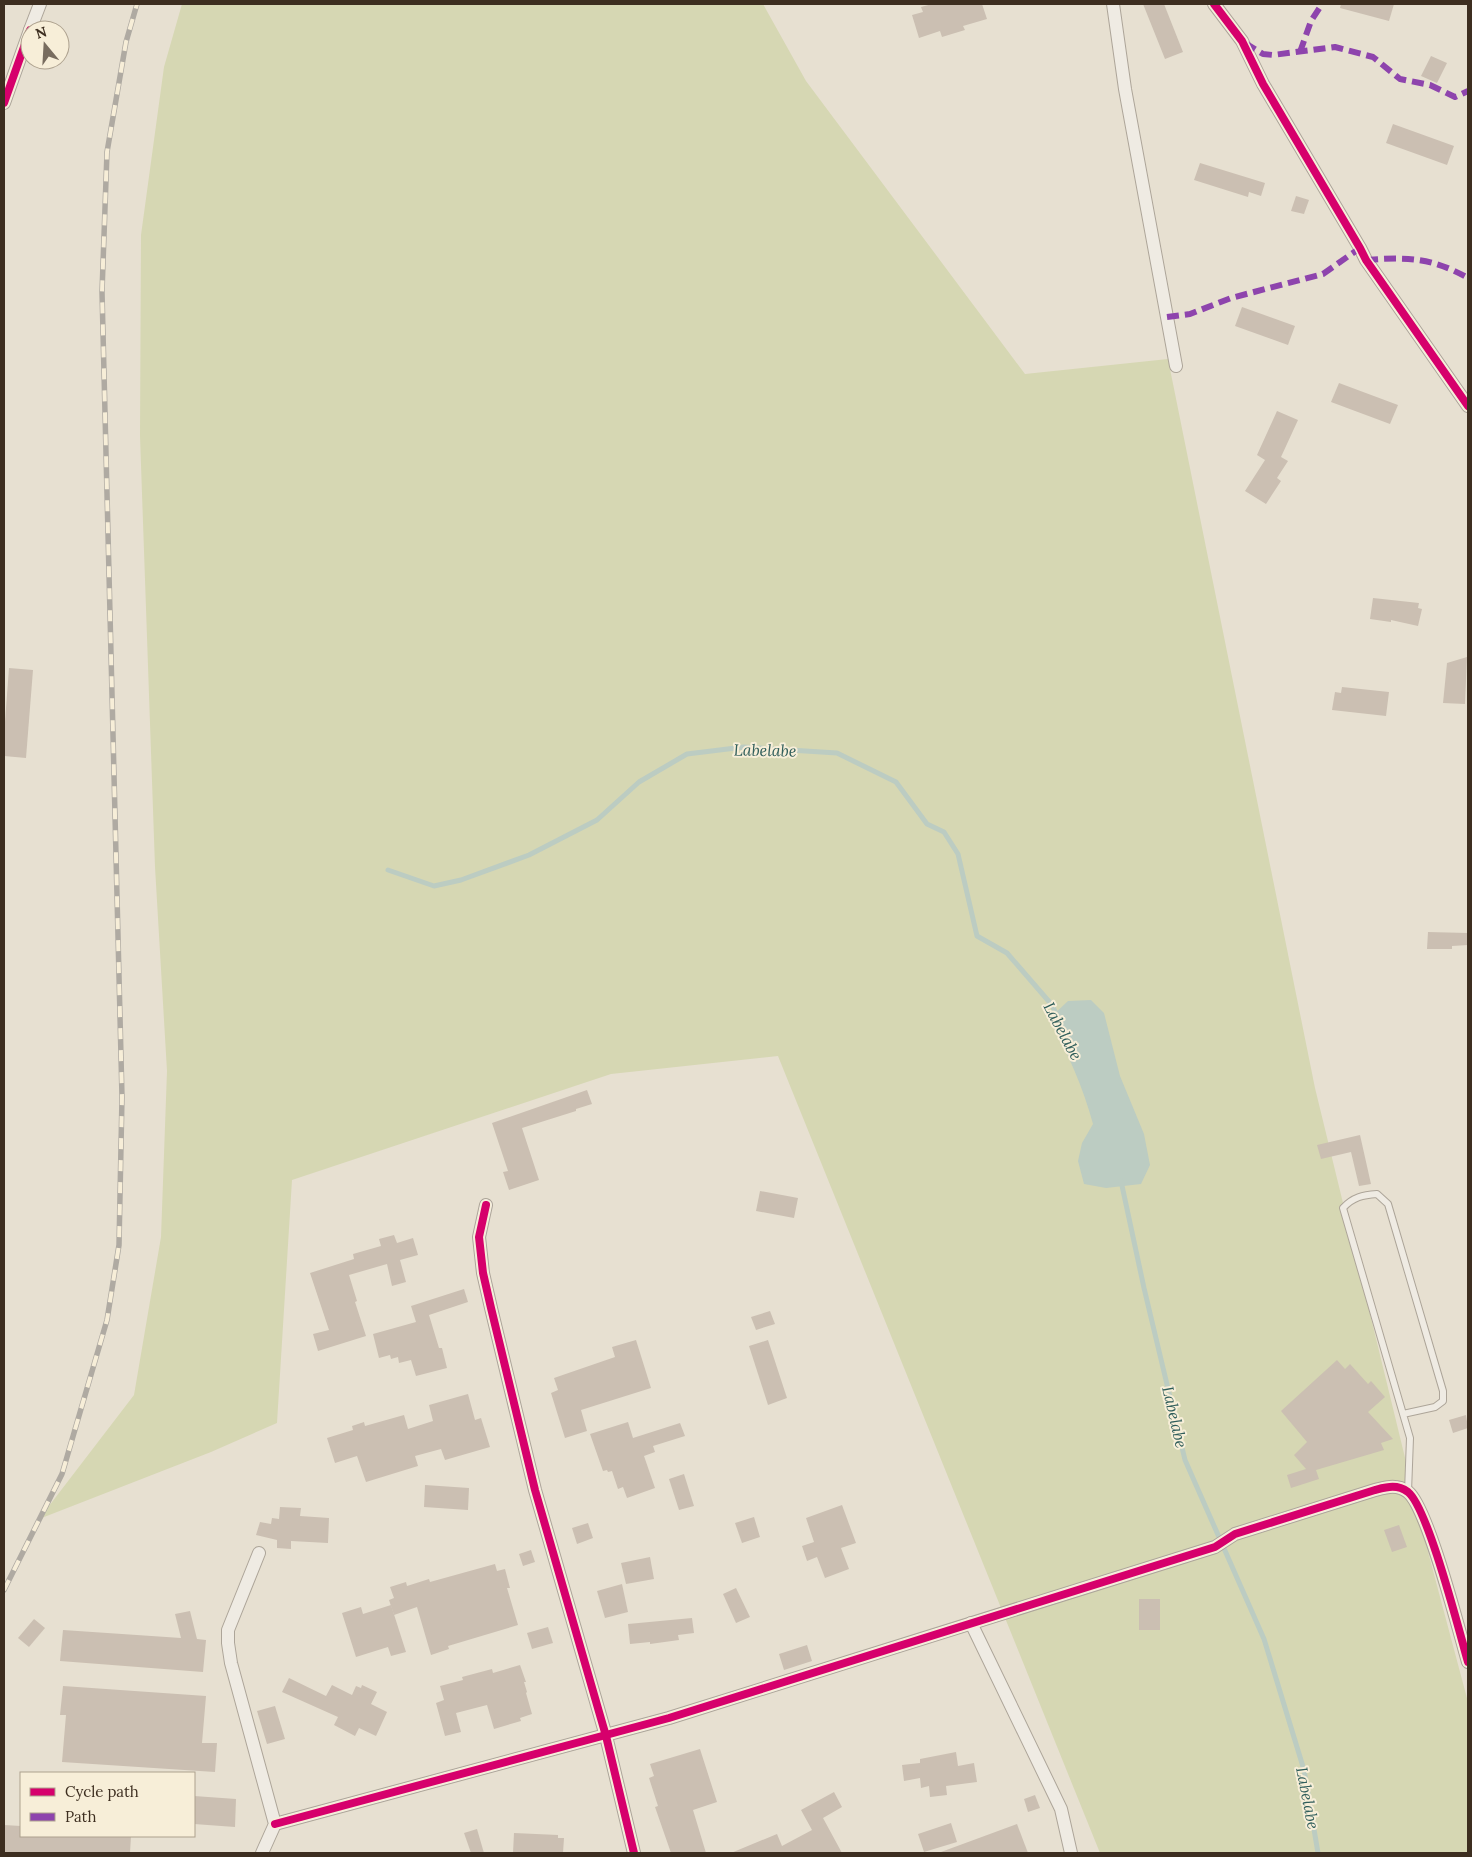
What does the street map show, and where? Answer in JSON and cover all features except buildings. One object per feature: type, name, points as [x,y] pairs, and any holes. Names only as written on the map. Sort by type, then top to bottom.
[{"type":"street","points":[[34,20],[40,4]]},
{"type":"street","points":[[1113,4],[1125,89],[1176,366]]},
{"type":"street","points":[[1214,4],[1242,41],[1263,84],[1366,260],[1468,406]]},
{"type":"street","points":[[4,103],[20,58]]},
{"type":"street","points":[[486,1205],[479,1237],[483,1273],[535,1490],[606,1736],[634,1853]]},
{"type":"street","points":[[275,1824],[669,1718],[1215,1547],[1235,1534],[1375,1490],[1394,1486],[1408,1493],[1419,1508],[1434,1548],[1468,1662]]},
{"type":"street","points":[[258,1553],[228,1630],[228,1643],[231,1663],[275,1824],[262,1853]]},
{"type":"street","points":[[971,1624],[1061,1809],[1071,1853]]},
{"type":"lane","points":[[1403,1414],[1435,1407],[1443,1401],[1443,1391],[1388,1204],[1377,1194],[1362,1195],[1350,1200],[1343,1208],[1403,1414],[1410,1438],[1408,1493]]},
{"type":"green space","points":[[182,4],[763,4],[806,81],[1025,374],[1168,359],[1315,1088],[1427,1548],[1468,1702],[1468,1853],[1100,1853],[778,1056],[611,1074],[292,1180],[277,1423],[211,1452],[39,1519],[134,1395],[161,1237],[167,1071],[155,867],[140,436],[141,235],[164,67]]},
{"type":"water","points":[[1091,1000],[1104,1013],[1120,1076],[1144,1134],[1150,1165],[1141,1184],[1106,1188],[1084,1184],[1078,1161],[1082,1143],[1093,1124],[1074,1070],[1049,1019],[1068,1001]]},
{"type":"waterway","name":"Labelabe","points":[[388,870],[434,886],[461,880],[529,855],[597,820],[639,782],[687,754],[744,747],[837,753],[896,782],[927,824],[944,832],[958,854],[977,936],[1007,953],[1052,1005],[1058,1018]]},
{"type":"waterway","name":"Labelabe","points":[[1121,1181],[1144,1288],[1185,1460],[1264,1639],[1304,1770],[1318,1853]]},
{"type":"railway","points":[[4,1590],[62,1474],[107,1320],[119,1245],[122,1097],[102,292],[107,152],[126,42],[137,4]]},
{"type":"marked path","points":[[1300,52],[1311,21],[1322,4]]},
{"type":"marked path","points":[[1245,43],[1263,54],[1273,55],[1335,47],[1373,57],[1400,79],[1430,85],[1455,97],[1468,91]]},
{"type":"marked path","points":[[1167,317],[1190,314],[1231,298],[1323,274],[1360,248]]},
{"type":"marked path","points":[[1366,260],[1406,259],[1430,262],[1468,278]]},
{"type":"cycle path","points":[[1214,4],[1242,41],[1263,84],[1366,260],[1468,406]]},
{"type":"cycle path","points":[[4,103],[20,58]]},
{"type":"cycle path","points":[[486,1205],[479,1237],[483,1273],[535,1490],[606,1736],[634,1853]]},
{"type":"cycle path","points":[[275,1824],[669,1718],[1215,1547],[1235,1534],[1388,1487],[1396,1487],[1408,1492],[1425,1521],[1442,1571],[1468,1662]]}]
